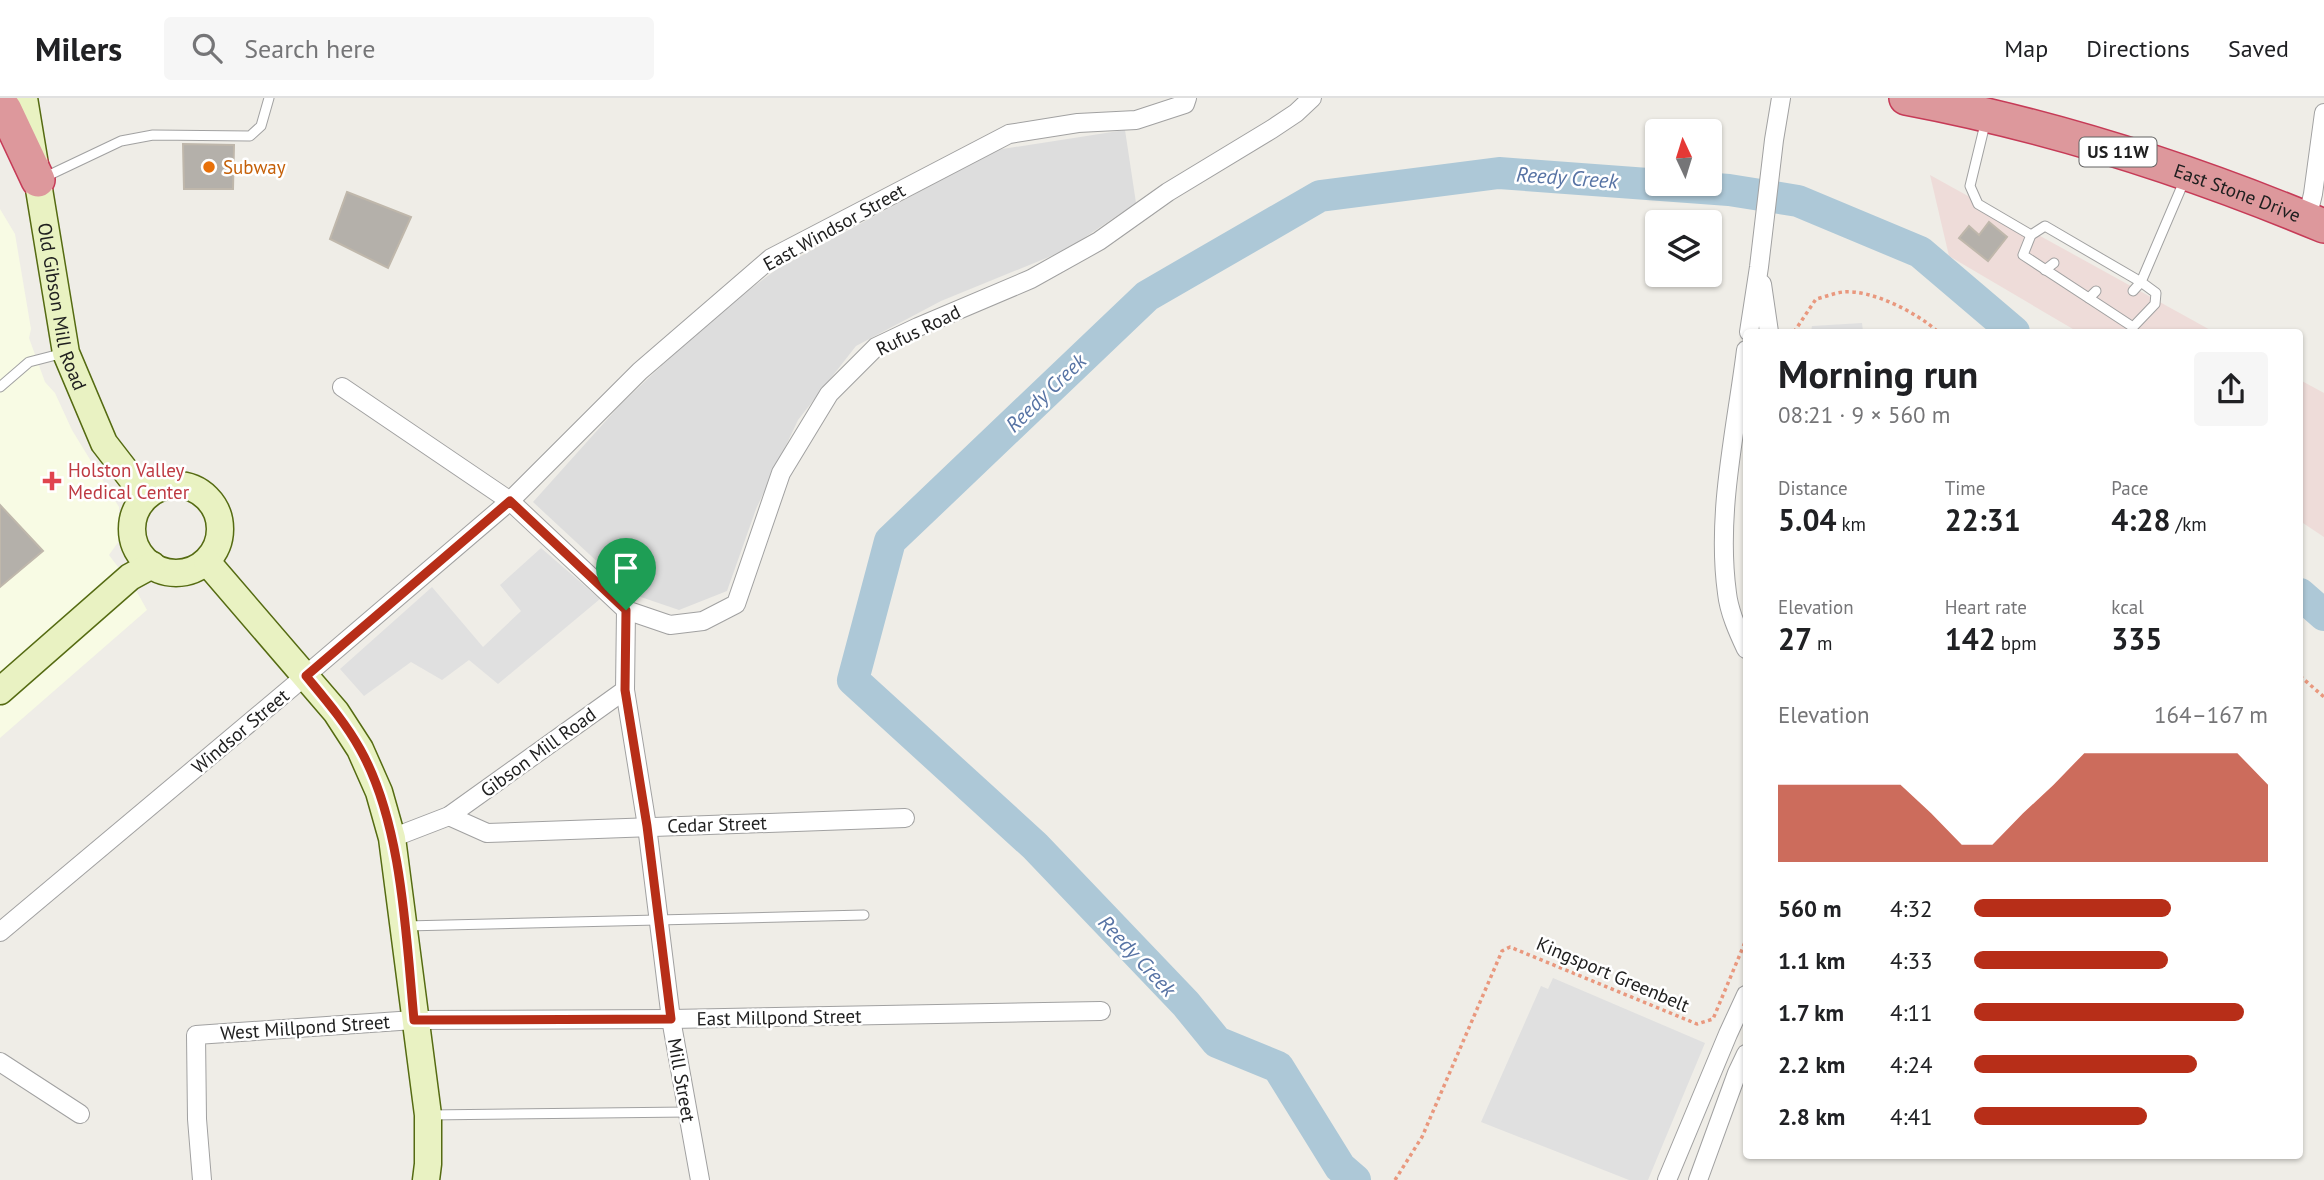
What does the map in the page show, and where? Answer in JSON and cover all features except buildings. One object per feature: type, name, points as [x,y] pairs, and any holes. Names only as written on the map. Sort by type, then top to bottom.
[{"type":"highway","name":"East Stone Drive","points":[[1906,98],[1987,116],[2125,154],[2187,174],[2316,223]]},
{"type":"highway","points":[[0,103],[38,180]]},
{"type":"main road","name":"Old Gibson Mill Road","points":[[24,98],[66,353],[104,443],[145,496]]},
{"type":"main road","points":[[171,484],[198,489],[209,498],[221,523],[215,551],[206,562],[194,570],[166,572],[143,556],[131,533],[132,519],[145,496],[157,488],[171,484]]},
{"type":"main road","points":[[0,668],[114,568],[143,556]]},
{"type":"main road","points":[[0,691],[130,577],[143,556]]},
{"type":"main road","points":[[206,562],[336,712],[360,749],[379,792],[392,838],[428,1115],[426,1180]]},
{"type":"street","name":"East Windsor Street","points":[[510,501],[640,371],[771,258],[1009,134],[1079,123],[1136,120],[1185,104],[1187,98]]},
{"type":"street","name":"Rufus Road","points":[[626,610],[670,625],[703,621],[736,604],[781,473],[829,394],[876,347],[1031,279],[1098,241],[1168,192],[1296,113],[1312,98]]},
{"type":"street","points":[[1749,329],[1781,98]]},
{"type":"street","points":[[2316,223],[2313,194],[2324,113]]},
{"type":"street","points":[[1759,267],[1769,329]]},
{"type":"street","points":[[1743,373],[1724,520],[1727,595],[1743,642]]},
{"type":"street","points":[[342,387],[510,501],[626,610],[625,690]]},
{"type":"street","name":"Windsor Street","points":[[0,932],[510,501]]},
{"type":"street","name":"Gibson Mill Road","points":[[392,838],[449,816],[625,690]]},
{"type":"street","name":"Mill Street","points":[[625,690],[647,826],[671,1019],[700,1180]]},
{"type":"street","name":"Cedar Street","points":[[449,816],[486,833],[905,818]]},
{"type":"street","points":[[1667,1180],[1743,1002]]},
{"type":"street","name":"East Millpond Street","points":[[414,1020],[1101,1012]]},
{"type":"street","name":"West Millpond Street","points":[[202,1180],[197,1119],[196,1035],[414,1020]]},
{"type":"street","points":[[1698,1180],[1743,1060]]},
{"type":"street","points":[[0,1062],[80,1114]]},
{"type":"lane","points":[[38,180],[121,141],[153,135],[250,136],[261,126],[269,98]]},
{"type":"lane","points":[[1987,116],[1970,186],[1978,204],[2031,235]]},
{"type":"lane","points":[[2133,291],[2141,282],[2187,174]]},
{"type":"lane","points":[[2045,226],[2096,260],[2141,282],[2156,293],[2155,304],[2133,327],[2115,310],[2089,298],[2073,282],[2045,270],[2022,255],[2031,235],[2045,226]]},
{"type":"lane","points":[[2045,270],[2054,263]]},
{"type":"lane","points":[[2111,277],[2119,269]]},
{"type":"lane","points":[[2089,298],[2096,291]]},
{"type":"lane","points":[[0,387],[29,362],[66,353]]},
{"type":"lane","points":[[405,926],[864,915]]},
{"type":"lane","points":[[428,1115],[688,1112]]},
{"type":"path","points":[[1796,329],[1816,299],[1844,292],[1869,294],[1926,321],[1934,329]]},
{"type":"path","points":[[2303,679],[2324,697]]},
{"type":"path","name":"Kingsport Greenbelt","points":[[1395,1180],[1422,1137],[1502,951],[1510,947],[1697,1024],[1713,1019],[1743,947]]},
{"type":"shaded area","points":[[1125,130],[1136,203],[1066,250],[941,301],[856,346],[798,420],[756,509],[727,591],[679,610],[632,594],[533,502],[620,405],[713,317],[777,269],[996,150]]},
{"type":"shaded area","points":[[1930,175],[2209,329],[2073,329],[1949,256]]},
{"type":"shaded area","name":"Holston Valley Medical Center","points":[[0,209],[15,234],[31,329],[29,338],[45,382],[55,393],[72,430],[119,507],[119,541],[109,555],[147,610],[0,738]]},
{"type":"shaded area","points":[[1862,323],[1863,329],[1812,329],[1812,326]]},
{"type":"shaded area","points":[[2303,382],[2324,393],[2324,537],[2303,523]]},
{"type":"shaded area","points":[[541,548],[600,599],[498,684],[469,660],[442,680],[411,662],[364,696],[340,669],[432,587],[483,647],[521,611],[500,585]]},
{"type":"shaded area","points":[[1553,978],[1705,1043],[1648,1180],[1629,1180],[1481,1122],[1541,986],[1548,989]]},
{"type":"waterway","name":"Reedy Creek","points":[[1355,1180],[1340,1167],[1278,1067],[1217,1042],[1186,1004],[1035,846],[853,680],[890,541],[1147,296],[1320,196],[1499,173],[1729,190],[1798,201],[1920,252],[2010,329]]},
{"type":"waterway","name":"Reedy Creek","points":[[2303,597],[2324,615]]},
{"type":"place","name":"Subway","points":[[209,167]]},
{"type":"place","name":"Holston Valley Medical Center","points":[[52,481]]},
{"type":"route","points":[[510,501],[626,610],[625,690],[647,826],[671,1019],[414,1020],[405,926],[392,838],[379,792],[360,749],[336,712],[306,676],[510,501]]}]
